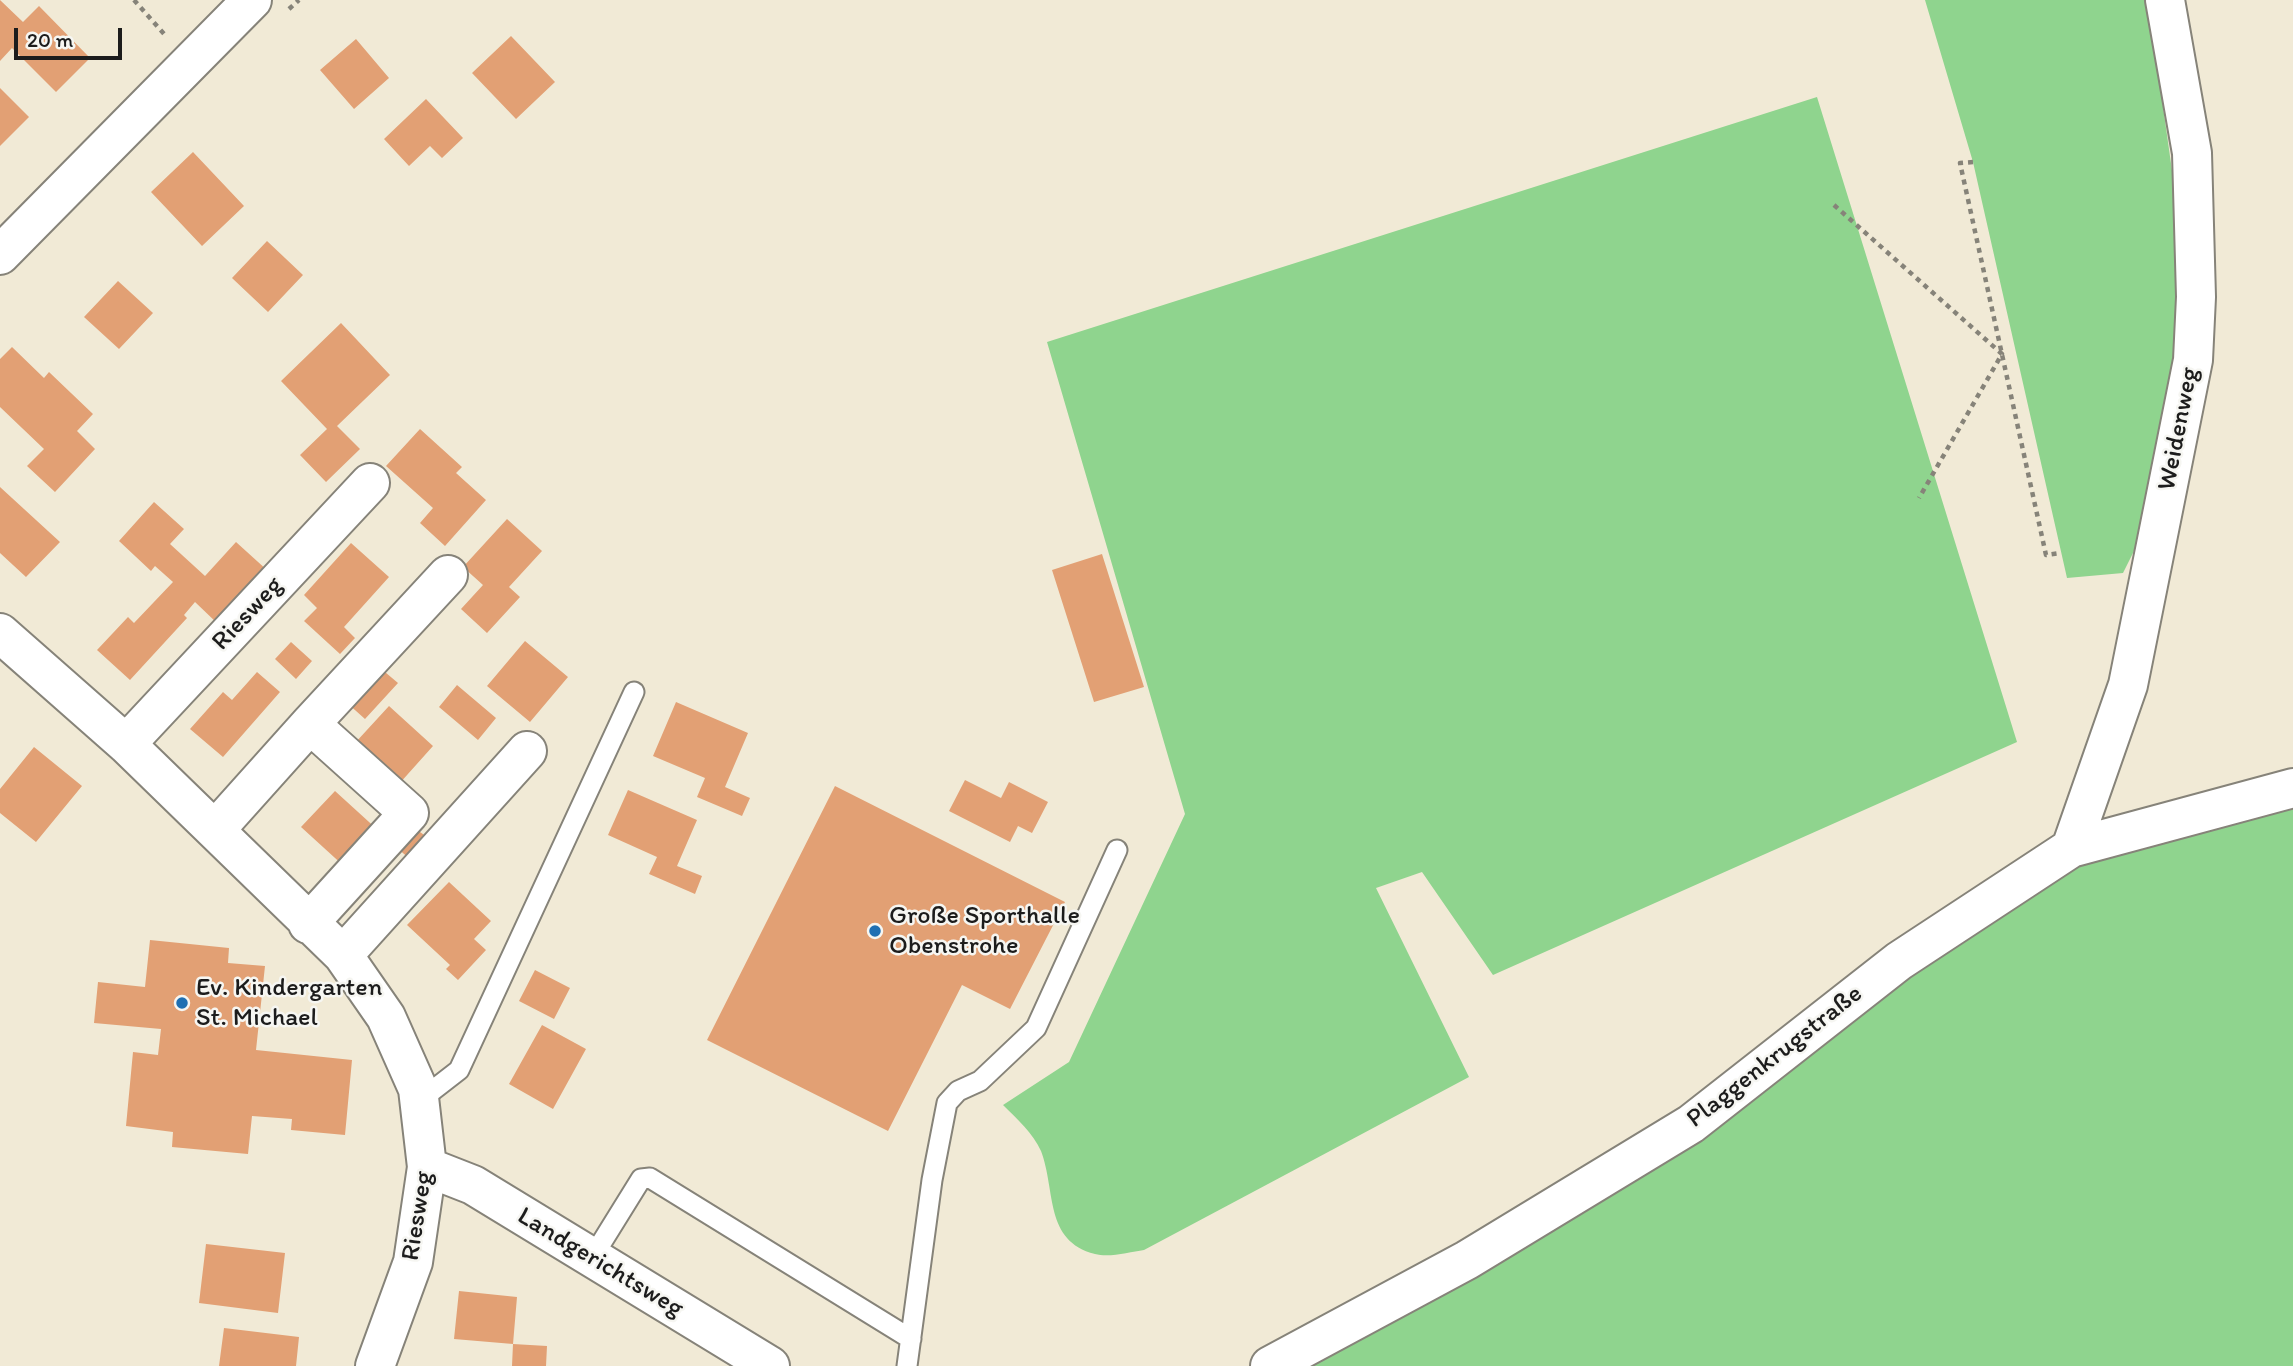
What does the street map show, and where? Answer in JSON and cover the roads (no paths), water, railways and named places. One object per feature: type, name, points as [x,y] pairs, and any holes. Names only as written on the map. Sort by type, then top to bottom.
[{"type":"street","points":[[0,255],[252,0]]},
{"type":"street","name":"Weidenweg","points":[[2071,848],[2128,685],[2193,360],[2196,297],[2192,153],[2165,0]]},
{"type":"street","name":"Riesweg","points":[[127,744],[370,483]]},
{"type":"street","points":[[215,830],[448,575]]},
{"type":"street","name":"Riesweg","points":[[0,633],[127,744],[343,955],[386,1017],[418,1089],[427,1167],[413,1262],[375,1366]]},
{"type":"street","points":[[308,923],[410,813],[310,724]]},
{"type":"street","points":[[343,955],[527,751]]},
{"type":"street","name":"Plaggenkrugstraße","points":[[1270,1366],[1467,1260],[1691,1124],[1899,961],[2071,848],[2293,788]]},
{"type":"street","name":"Landgerichtsweg","points":[[427,1167],[473,1185],[770,1366]]},
{"type":"lane","points":[[419,1101],[459,1070],[634,692]]},
{"type":"lane","points":[[907,1366],[932,1180],[947,1103],[958,1091],[980,1080],[1036,1028],[1117,850]]},
{"type":"lane","points":[[592,1258],[629,1194],[641,1179],[650,1178],[911,1339]]},
{"type":"place","name":"Große Sporthalle Obenstrohe","points":[[875,931]]},
{"type":"place","name":"Ev. Kindergarten St. Michael","points":[[182,1003]]}]
